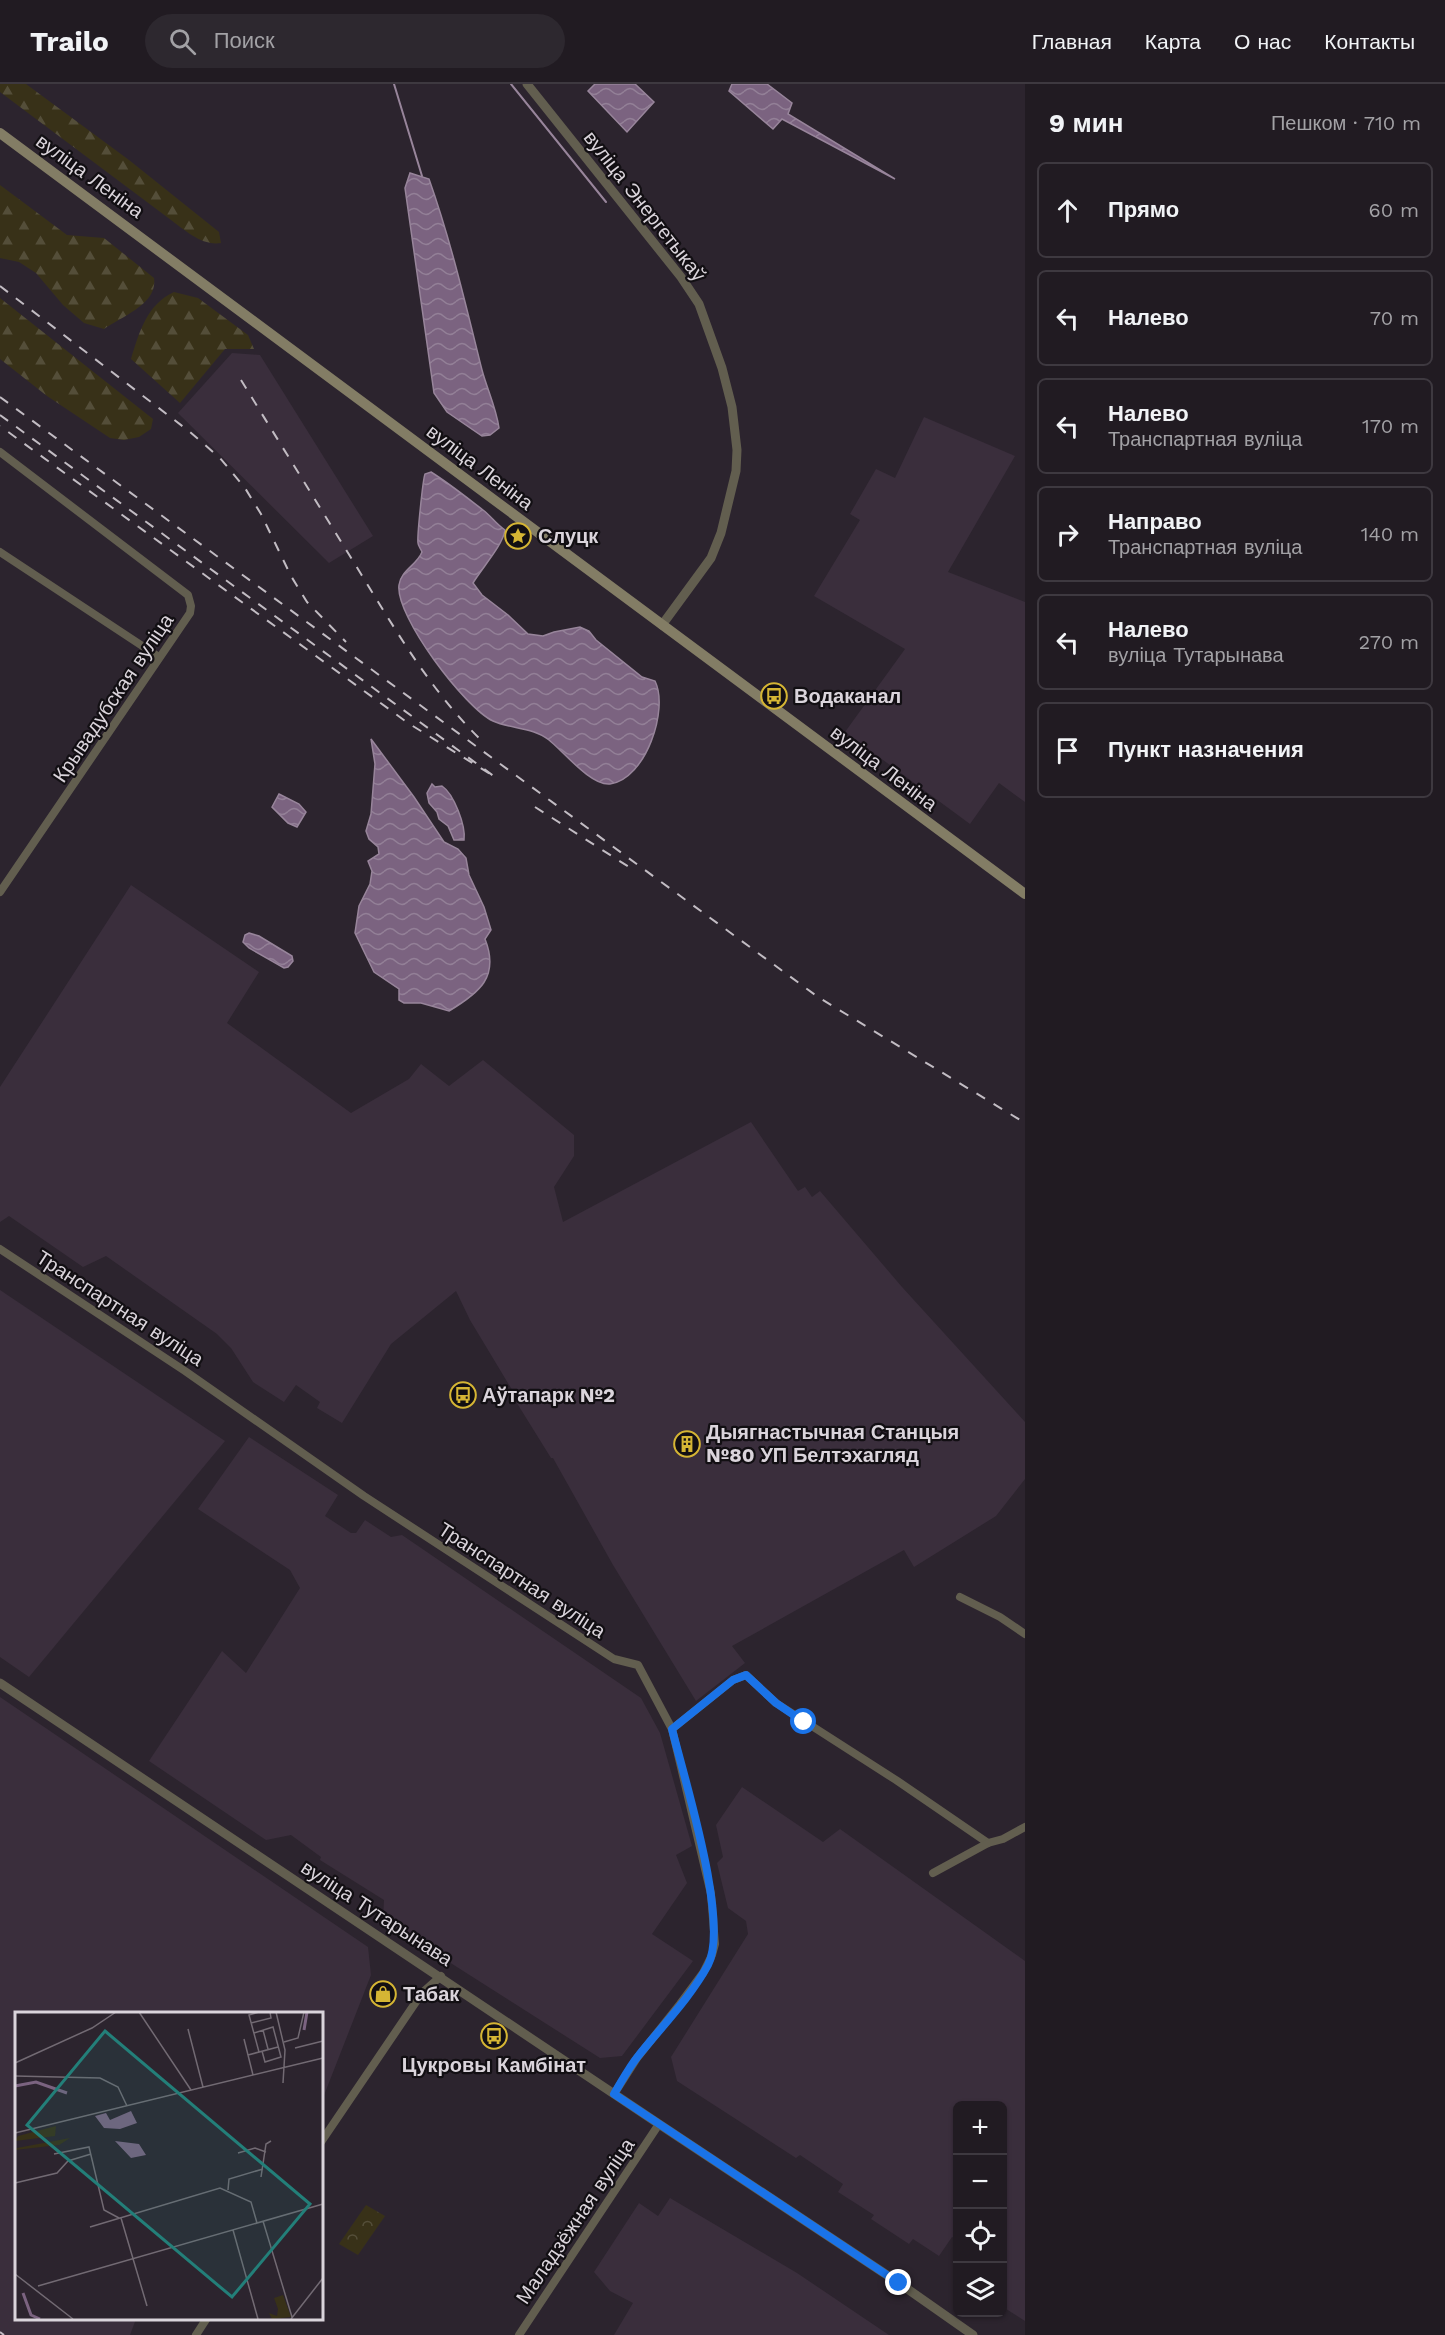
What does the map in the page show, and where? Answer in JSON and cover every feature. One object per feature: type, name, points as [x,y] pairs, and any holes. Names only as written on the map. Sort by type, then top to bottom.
[{"type":"main road","name":"вуліца Леніна","points":[[0,133],[1025,894]]},
{"type":"street","name":"вуліца Энергетыкаў","points":[[526,84],[681,277],[699,304],[722,368],[732,407],[737,450],[736,471],[721,533],[711,558],[662,625]]},
{"type":"street","name":"Крывадубская вуліца","points":[[0,452],[188,595],[191,606],[190,613],[0,892]]},
{"type":"street","points":[[0,552],[159,657]]},
{"type":"street","name":"Транспартная вуліца","points":[[0,1249],[224,1397],[364,1496],[574,1633],[614,1659],[638,1665],[672,1729],[711,1894],[715,1944],[703,1973],[637,2058],[614,2094]]},
{"type":"street","points":[[960,1597],[1000,1617],[1025,1634]]},
{"type":"street","points":[[672,1729],[733,1680],[746,1675],[776,1703],[896,1780],[988,1843]]},
{"type":"street","name":"вуліца Тутарынава","points":[[0,1683],[441,1976],[973,2335]]},
{"type":"street","points":[[933,1873],[988,1843],[1003,1839],[1025,1827]]},
{"type":"street","points":[[322,2141],[422,1993],[441,1976]]},
{"type":"street","name":"Маладзёжная вуліца","points":[[519,2335],[658,2124]]},
{"type":"street","points":[[196,2335],[206,2320]]},
{"type":"shaded area","points":[[232,353],[260,355],[373,536],[329,563],[178,413]]},
{"type":"shaded area","points":[[924,417],[1015,456],[948,572],[1025,602],[1025,802],[999,783],[970,824],[845,732],[905,649],[814,596],[860,520],[850,514],[876,469],[895,478]]},
{"type":"shaded area","points":[[131,885],[259,972],[227,1023],[351,1113],[409,1079],[421,1064],[449,1086],[483,1060],[574,1135],[574,1156],[554,1187],[563,1222],[751,1122],[798,1191],[805,1187],[812,1197],[820,1191],[902,1287],[1025,1422],[1025,1479],[996,1516],[914,1567],[904,1550],[732,1646],[745,1663],[696,1701],[613,1565],[553,1458],[515,1400],[517,1398],[470,1320],[456,1291],[391,1344],[342,1423],[317,1408],[320,1402],[296,1385],[284,1402],[253,1382],[231,1348],[217,1334],[106,1256],[83,1267],[9,1216],[0,1222],[0,1087]]},
{"type":"shaded area","points":[[0,1290],[225,1441],[29,1677],[0,1657]]},
{"type":"shaded area","points":[[249,1437],[338,1495],[325,1516],[351,1533],[356,1533],[365,1520],[391,1537],[402,1535],[641,1698],[660,1733],[692,1846],[676,1855],[687,1883],[652,1934],[693,1961],[622,2056],[600,2058],[383,1920],[384,1900],[320,1860],[321,1857],[291,1835],[266,1840],[149,1761],[222,1651],[246,1673],[300,1588],[290,1570],[198,1509]]},
{"type":"shaded area","points":[[0,1697],[368,1947],[371,1975],[322,2100],[322,2012],[15,2012],[15,2320],[136,2320],[130,2335],[0,2335]]},
{"type":"shaded area","points":[[742,1787],[823,1842],[840,1829],[1025,1961],[1025,2321],[1007,2310],[1007,2101],[953,2101],[953,2238],[939,2256],[913,2239],[909,2244],[871,2219],[874,2215],[838,2192],[843,2184],[800,2155],[796,2158],[677,2081],[671,2057],[748,1934],[746,1921],[728,1908],[717,1863],[723,1857],[716,1825]]},
{"type":"shaded area","points":[[670,2198],[797,2273],[889,2335],[614,2335],[633,2303],[610,2291],[594,2272],[639,2203],[658,2216]]},
{"type":"green space","points":[[0,84],[26,84],[129,160],[219,232],[221,243],[201,240],[182,229],[0,92]]},
{"type":"green space","points":[[0,185],[67,235],[104,238],[154,278],[154,287],[145,302],[104,329],[84,323],[63,305],[36,273],[19,262],[0,258]]},
{"type":"green space","points":[[174,292],[198,298],[248,335],[254,349],[225,349],[180,403],[131,359],[145,320],[157,304]]},
{"type":"green space","points":[[0,298],[153,419],[151,429],[139,437],[124,440],[110,438],[47,396],[0,359]]},
{"type":"green space","points":[[366,2205],[385,2216],[358,2255],[339,2244]]},
{"type":"water","points":[[595,84],[635,84],[654,102],[627,132],[588,91]]},
{"type":"water","points":[[732,84],[767,84],[792,103],[788,114],[895,179],[782,119],[773,129],[729,91]]},
{"type":"water","points":[[410,173],[429,179],[444,226],[482,370],[498,420],[499,428],[490,435],[482,436],[447,412],[434,393],[405,188]]},
{"type":"water","points":[[431,472],[483,510],[505,530],[496,549],[473,583],[482,595],[528,634],[543,636],[580,627],[589,631],[596,640],[642,677],[655,681],[659,693],[659,708],[651,741],[644,757],[623,779],[610,784],[594,780],[543,736],[529,730],[500,724],[481,713],[450,680],[420,638],[408,618],[399,585],[403,575],[417,561],[422,552],[418,538],[422,496],[425,474]]},
{"type":"water","points":[[371,739],[444,842],[458,849],[466,858],[469,875],[484,907],[491,930],[485,939],[490,964],[484,982],[469,998],[449,1011],[421,1003],[404,1003],[399,1000],[399,989],[374,972],[355,933],[359,906],[370,884],[372,871],[368,861],[379,854],[378,847],[369,839],[366,831],[371,814],[375,764]]},
{"type":"water","points":[[432,784],[435,787],[442,786],[455,803],[461,819],[464,840],[454,840],[448,826],[439,819],[437,812],[429,803],[427,793]]},
{"type":"water","points":[[279,794],[299,804],[306,812],[297,827],[288,823],[272,807]]},
{"type":"water","points":[[249,933],[259,936],[292,956],[293,961],[284,968],[249,948],[243,942],[245,935]]},
{"type":"waterway","points":[[394,84],[422,176]]},
{"type":"waterway","points":[[511,84],[606,202]]},
{"type":"railway","points":[[0,286],[190,432],[220,458],[245,488],[261,514],[291,576],[307,602],[346,642]]},
{"type":"railway","points":[[241,380],[417,663],[448,704],[484,743]]},
{"type":"railway","points":[[0,397],[818,997],[1025,1123]]},
{"type":"railway","points":[[0,415],[495,777],[408,723],[0,426]]},
{"type":"railway","points":[[535,807],[629,867]]},
{"type":"railway","points":[[0,2332],[4,2335]]},
{"type":"place","name":"Слуцк","points":[[518,536]]},
{"type":"place","name":"Водаканал","points":[[774,696]]},
{"type":"place","name":"Аўтапарк №2","points":[[463,1395]]},
{"type":"place","name":"Дыягнастычная Станцыя №80 УП Белтэхагляд","points":[[687,1444]]},
{"type":"place","name":"Табак","points":[[383,1994]]},
{"type":"place","name":"Цукровы Камбінат","points":[[494,2036]]},
{"type":"route","points":[[804,1722],[776,1703],[746,1675],[733,1680],[672,1729],[711,1894],[715,1944],[703,1973],[637,2058],[614,2094],[899,2283]]}]
